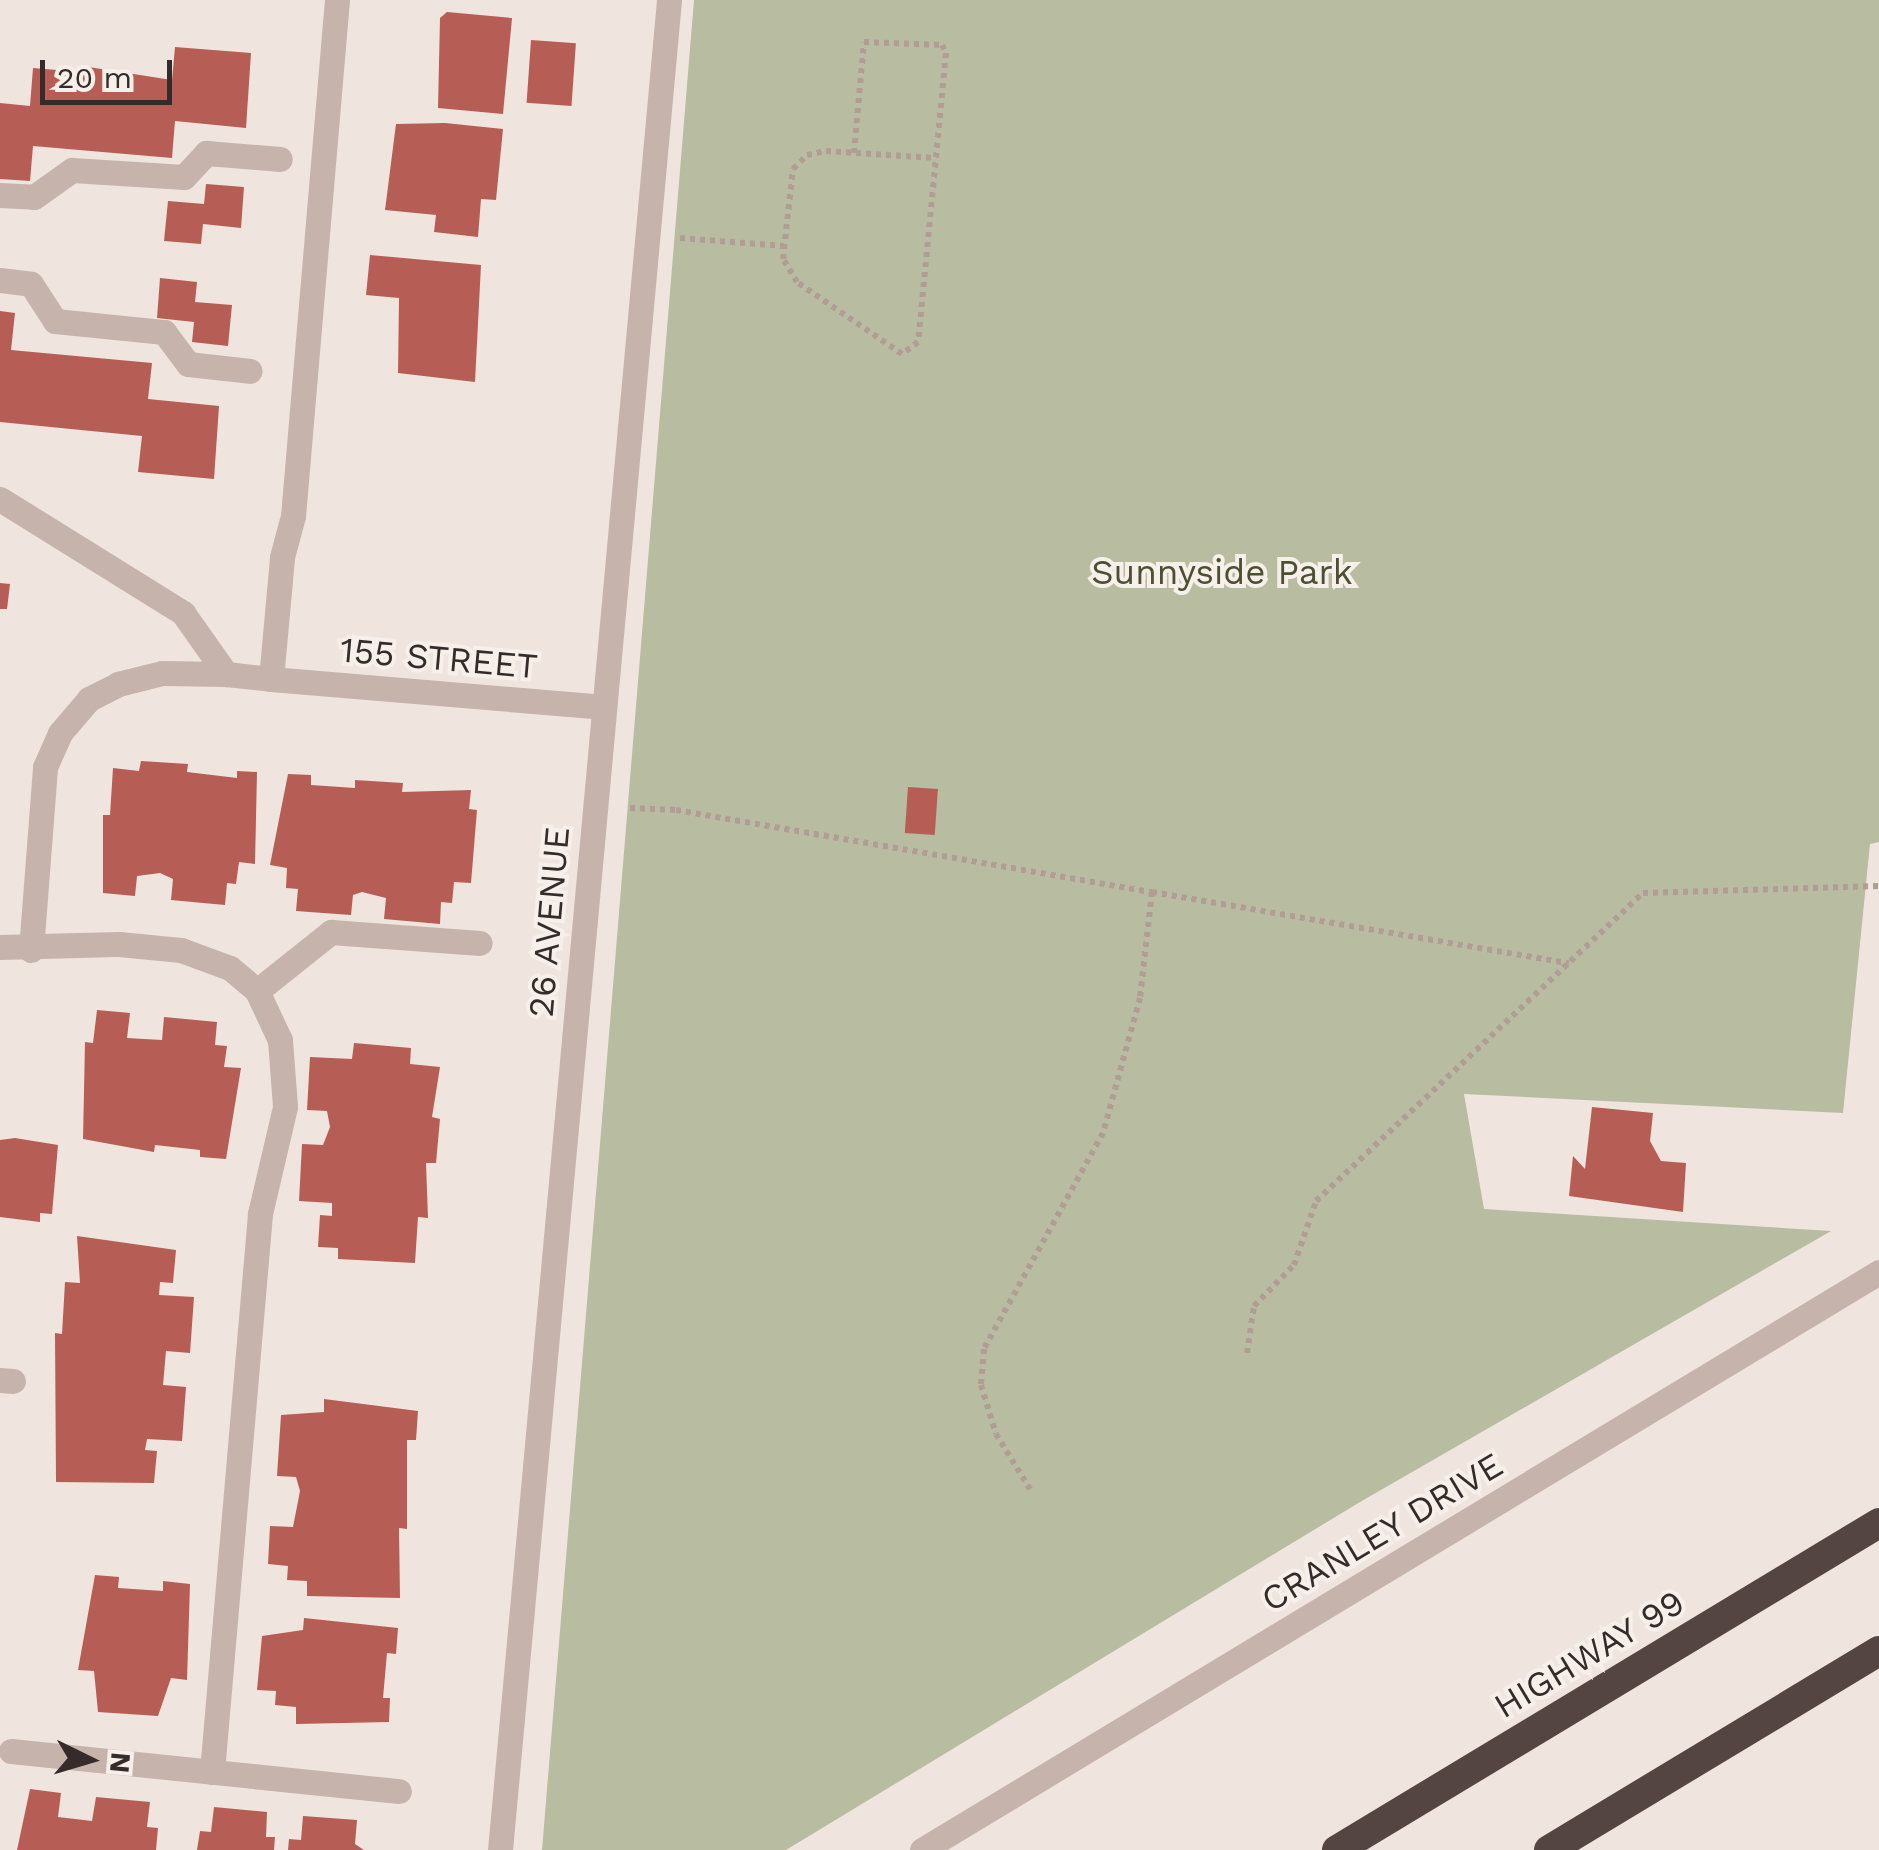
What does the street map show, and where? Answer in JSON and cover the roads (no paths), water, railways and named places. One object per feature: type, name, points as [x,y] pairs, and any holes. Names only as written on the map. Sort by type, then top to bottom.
[{"type":"highway","name":"HIGHWAY 99","points":[[1337,1850],[1879,1523]]},
{"type":"highway","points":[[1549,1850],[1879,1651]]},
{"type":"street","points":[[271,678],[282,557],[293,516],[337,0]]},
{"type":"street","name":"26 AVENUE","points":[[500,1850],[669,0]]},
{"type":"street","points":[[0,195],[34,197],[72,170],[184,177],[206,153],[280,160]]},
{"type":"street","points":[[0,280],[31,284],[55,321],[164,332],[188,364],[250,371]]},
{"type":"street","points":[[0,499],[183,614],[226,674]]},
{"type":"street","name":"155 STREET","points":[[31,950],[45,767],[60,733],[89,699],[118,684],[162,673],[226,674],[602,708]]},
{"type":"street","points":[[257,991],[330,932],[480,944]]},
{"type":"street","points":[[0,947],[31,950],[119,944],[181,950],[230,968],[257,991],[280,1040],[285,1107],[260,1214],[212,1772]]},
{"type":"street","name":"CRANLEY DRIVE","points":[[922,1850],[1879,1272]]},
{"type":"street","points":[[11,1751],[399,1791]]},
{"type":"park label","name":"Sunnyside Park","points":[[1222,572]]}]
